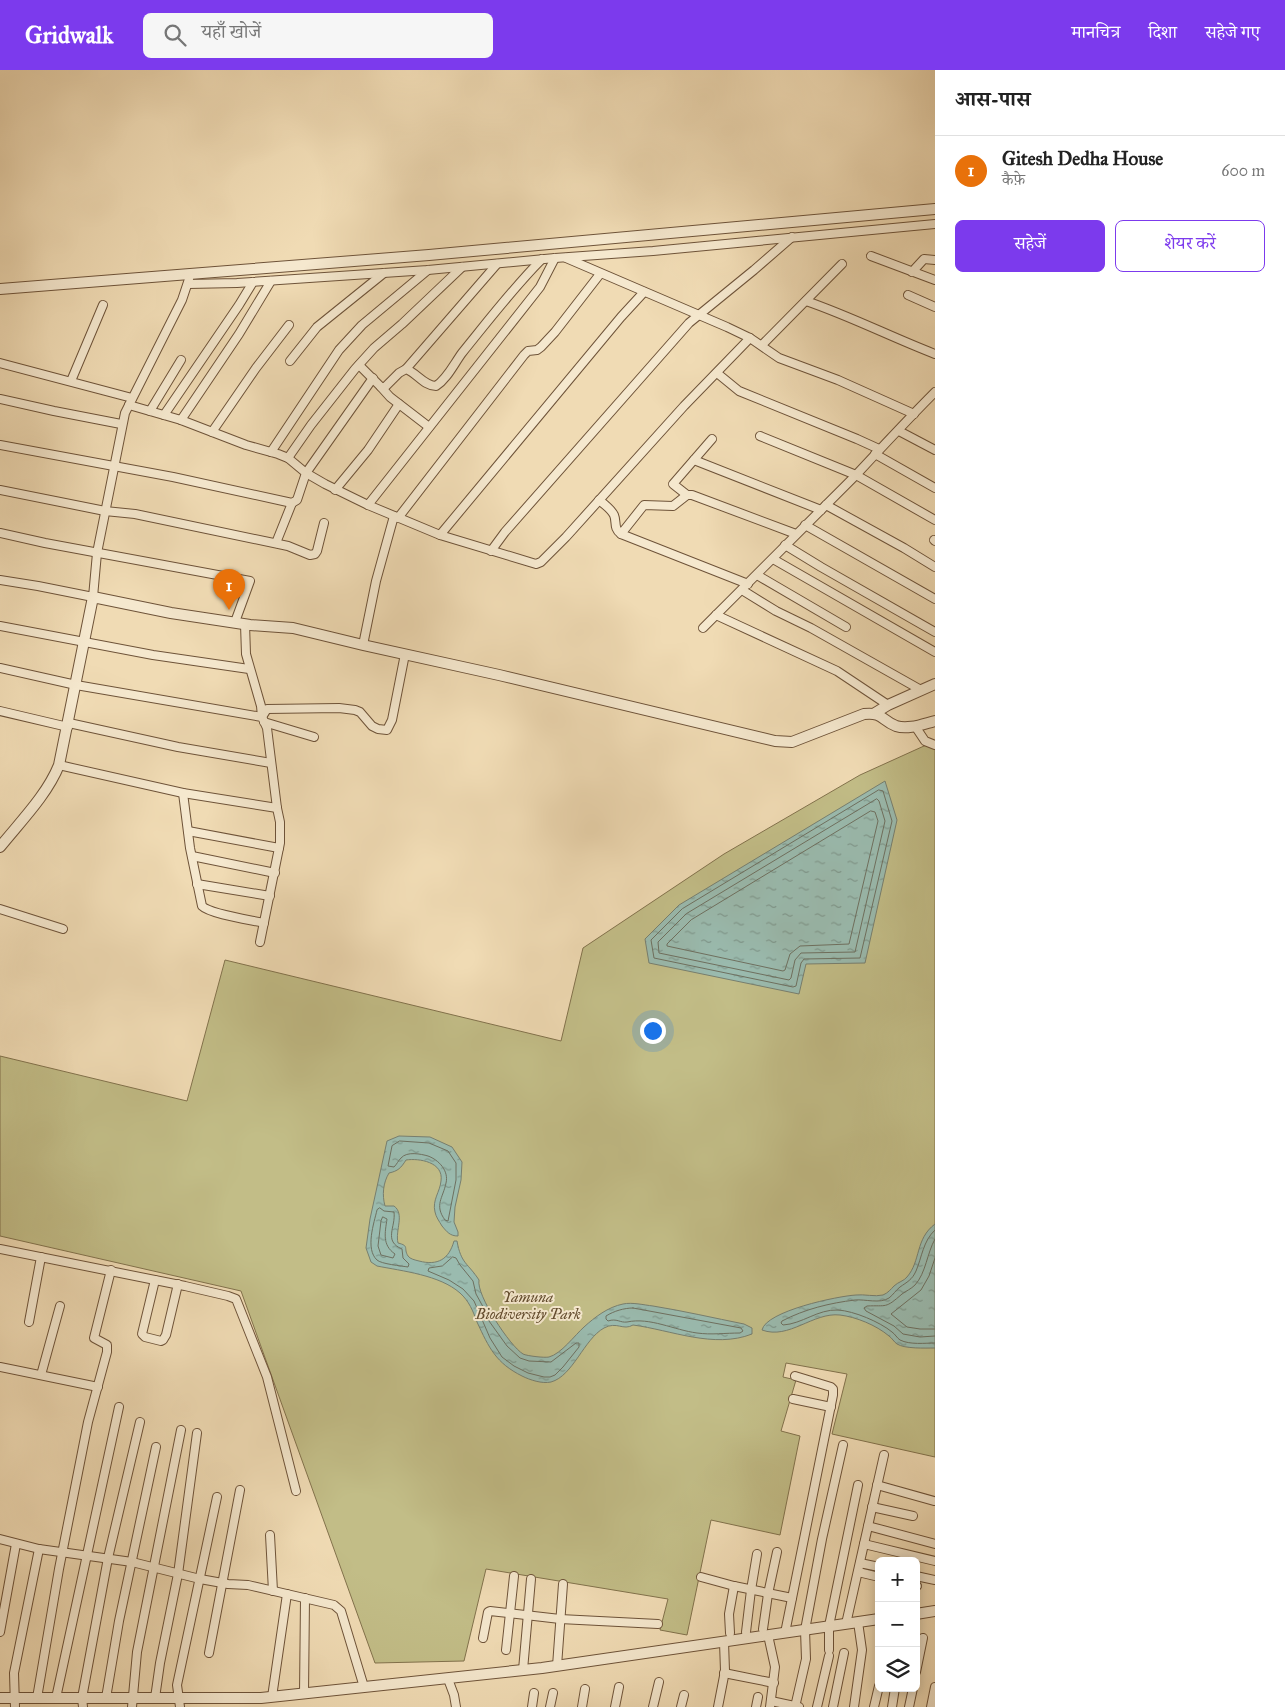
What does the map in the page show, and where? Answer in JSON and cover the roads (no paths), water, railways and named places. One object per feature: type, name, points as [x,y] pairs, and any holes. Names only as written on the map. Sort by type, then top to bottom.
[{"type":"street","points":[[0,288],[429,255],[935,209]]},
{"type":"street","points":[[188,284],[271,281],[428,270],[691,248],[935,224]]},
{"type":"street","points":[[491,551],[536,496],[689,323],[792,237]]},
{"type":"street","points":[[871,256],[935,280]]},
{"type":"street","points":[[560,258],[750,338],[779,358],[838,380],[914,414]]},
{"type":"street","points":[[368,506],[540,287],[560,258]]},
{"type":"street","points":[[406,369],[433,387],[442,383],[455,363],[523,279],[542,259]]},
{"type":"street","points":[[912,272],[924,259],[935,260]]},
{"type":"street","points":[[381,387],[385,387],[402,370],[406,369],[497,264]]},
{"type":"street","points":[[762,345],[842,264]]},
{"type":"street","points":[[288,458],[311,425],[359,365],[462,267]]},
{"type":"street","points":[[271,452],[340,350],[362,325],[428,270]]},
{"type":"street","points":[[0,847],[54,777],[59,765],[85,642],[93,597],[97,553],[122,424],[182,300],[190,273]]},
{"type":"street","points":[[290,361],[317,327],[384,273]]},
{"type":"street","points":[[363,646],[376,581],[396,517],[524,355],[528,351],[537,350],[541,347],[600,274]]},
{"type":"street","points":[[181,420],[239,334],[271,281]]},
{"type":"street","points":[[164,415],[253,282]]},
{"type":"street","points":[[440,535],[621,316],[644,292]]},
{"type":"street","points":[[908,295],[935,307]]},
{"type":"street","points":[[806,301],[881,330],[893,338],[935,354]]},
{"type":"street","points":[[71,382],[102,305]]},
{"type":"street","points":[[212,432],[289,324]]},
{"type":"street","points":[[0,363],[71,382],[131,402],[150,411],[181,420],[246,445],[288,458],[306,473],[368,506],[440,535],[536,564],[541,562],[750,338]]},
{"type":"street","points":[[150,411],[181,360]]},
{"type":"street","points":[[359,365],[390,397],[429,427]]},
{"type":"street","points":[[717,372],[739,391],[814,423],[858,439],[935,488]]},
{"type":"street","points":[[276,544],[292,503],[297,500],[306,473],[372,378]]},
{"type":"street","points":[[704,628],[856,475],[935,392]]},
{"type":"street","points":[[0,399],[122,424]]},
{"type":"street","points":[[927,400],[935,404]]},
{"type":"street","points":[[335,490],[368,450],[399,404]]},
{"type":"street","points":[[899,431],[935,450]]},
{"type":"street","points":[[760,436],[856,475],[935,520]]},
{"type":"street","points":[[712,439],[673,484],[687,495],[796,534]]},
{"type":"street","points":[[0,445],[173,477],[292,503]]},
{"type":"street","points":[[694,460],[823,508],[904,548],[935,567]]},
{"type":"street","points":[[0,490],[105,511],[134,514],[288,546],[310,555],[314,554],[324,523]]},
{"type":"street","points":[[621,534],[644,505],[673,506],[687,495]]},
{"type":"street","points":[[599,500],[614,515],[617,531],[621,534],[745,587],[776,611],[811,628],[921,690]]},
{"type":"street","points":[[805,525],[935,599]]},
{"type":"street","points":[[0,533],[97,553],[250,580],[240,623],[249,669],[266,728],[280,822],[279,848],[275,873],[260,942]]},
{"type":"street","points":[[785,545],[935,632]]},
{"type":"street","points":[[773,559],[935,652]]},
{"type":"street","points":[[757,575],[846,628]]},
{"type":"street","points":[[0,580],[171,613],[240,623],[293,628],[363,646],[499,675],[775,741],[792,742],[864,714],[875,713],[888,705],[935,684]]},
{"type":"street","points":[[716,615],[836,671],[888,705]]},
{"type":"street","points":[[0,626],[162,656],[249,669]]},
{"type":"street","points":[[263,720],[268,709],[346,708],[360,712],[372,726],[387,730],[392,720],[405,654]]},
{"type":"street","points":[[0,668],[76,685],[263,720],[314,737]]},
{"type":"street","points":[[0,711],[178,747],[271,763]]},
{"type":"street","points":[[875,713],[897,726],[915,726],[935,721]]},
{"type":"street","points":[[915,726],[925,741],[935,745]]},
{"type":"street","points":[[59,765],[137,784],[277,808]]},
{"type":"street","points":[[183,793],[192,856],[202,906],[205,909],[264,923]]},
{"type":"street","points":[[188,832],[279,848]]},
{"type":"street","points":[[192,856],[275,873]]},
{"type":"street","points":[[197,884],[270,896]]},
{"type":"street","points":[[0,910],[63,929]]},
{"type":"street","points":[[0,1249],[178,1284],[236,1299],[267,1377],[296,1491]]},
{"type":"street","points":[[29,1322],[41,1257]]},
{"type":"street","points":[[37,1698],[88,1422],[108,1347],[94,1338],[111,1270]]},
{"type":"street","points":[[155,1280],[142,1334],[145,1337],[161,1341],[166,1335],[178,1284]]},
{"type":"street","points":[[41,1376],[60,1306]]},
{"type":"street","points":[[0,1366],[98,1387]]},
{"type":"street","points":[[784,1633],[834,1395],[832,1387],[795,1376]]},
{"type":"street","points":[[793,1399],[831,1407]]},
{"type":"street","points":[[51,1701],[87,1555],[119,1407]]},
{"type":"street","points":[[82,1702],[108,1558],[140,1422]]},
{"type":"street","points":[[132,1702],[137,1652],[181,1430]]},
{"type":"street","points":[[155,1698],[178,1574],[197,1433]]},
{"type":"street","points":[[777,1552],[768,1594],[766,1632],[775,1664],[771,1704],[796,1707],[806,1658],[805,1630],[822,1539],[843,1445]]},
{"type":"street","points":[[106,1698],[156,1447]]},
{"type":"street","points":[[846,1624],[884,1454]]},
{"type":"street","points":[[817,1707],[829,1653],[829,1626],[858,1485]]},
{"type":"street","points":[[877,1485],[934,1501]]},
{"type":"street","points":[[209,1653],[240,1490]]},
{"type":"street","points":[[179,1703],[177,1685],[217,1497]]},
{"type":"street","points":[[872,1507],[913,1516]]},
{"type":"street","points":[[868,1526],[935,1544]]},
{"type":"street","points":[[270,1536],[273,1591]]},
{"type":"street","points":[[0,1539],[39,1549],[132,1562],[200,1579],[240,1584],[331,1604],[338,1607],[341,1611],[364,1687]]},
{"type":"street","points":[[0,1632],[16,1544]]},
{"type":"street","points":[[864,1544],[935,1561]]},
{"type":"street","points":[[15,1702],[14,1673],[39,1549]]},
{"type":"street","points":[[746,1632],[750,1590],[757,1554]]},
{"type":"street","points":[[860,1563],[875,1566]]},
{"type":"street","points":[[858,1572],[875,1576]]},
{"type":"street","points":[[506,1650],[514,1576]]},
{"type":"street","points":[[920,1577],[935,1580]]},
{"type":"street","points":[[701,1578],[792,1598]]},
{"type":"street","points":[[523,1670],[531,1580]]},
{"type":"street","points":[[557,1666],[563,1584]]},
{"type":"street","points":[[718,1707],[725,1671],[729,1614],[734,1586]]},
{"type":"street","points":[[272,1697],[287,1594]]},
{"type":"street","points":[[304,1694],[305,1598]]},
{"type":"street","points":[[483,1638],[488,1611],[560,1619],[658,1624]]},
{"type":"street","points":[[920,1613],[935,1611]]},
{"type":"street","points":[[0,1698],[15,1702],[37,1698],[51,1701],[82,1702],[106,1698],[132,1702],[155,1698],[179,1703],[272,1697],[557,1666],[727,1637],[766,1632],[784,1633],[875,1620]]},
{"type":"street","points":[[854,1707],[862,1649],[858,1622]]},
{"type":"street","points":[[920,1653],[923,1638]]},
{"type":"street","points":[[833,1707],[844,1654]]},
{"type":"street","points":[[725,1671],[774,1684]]},
{"type":"street","points":[[448,1679],[456,1702]]},
{"type":"street","points":[[653,1707],[659,1682]]},
{"type":"street","points":[[615,1707],[619,1687]]},
{"type":"street","points":[[931,1707],[935,1687]]},
{"type":"street","points":[[585,1689],[582,1705],[591,1707]]},
{"type":"street","points":[[874,1707],[878,1692]]},
{"type":"street","points":[[892,1707],[894,1692]]},
{"type":"street","points":[[909,1707],[912,1692]]},
{"type":"street","points":[[532,1707],[534,1693]]},
{"type":"street","points":[[550,1707],[553,1693]]},
{"type":"street","points":[[682,1707],[684,1695]]},
{"type":"street","points":[[756,1707],[758,1697]]},
{"type":"water","points":[[885,781],[897,820],[865,963],[806,964],[799,994],[649,963],[645,939],[679,905]]},
{"type":"water","points":[[399,1136],[430,1137],[452,1147],[462,1162],[454,1222],[458,1236],[447,1232],[435,1214],[435,1200],[441,1175],[435,1165],[424,1161],[406,1160],[399,1169],[389,1173],[384,1185],[385,1206],[394,1206],[399,1213],[398,1243],[405,1246],[410,1258],[432,1263],[446,1257],[454,1241],[457,1241],[463,1259],[479,1280],[479,1287],[483,1297],[495,1320],[510,1341],[523,1354],[544,1357],[554,1355],[597,1316],[612,1307],[627,1303],[665,1308],[744,1324],[752,1328],[752,1334],[723,1340],[692,1337],[633,1325],[626,1327],[613,1325],[597,1333],[566,1373],[551,1382],[532,1380],[513,1371],[494,1354],[485,1340],[470,1306],[460,1293],[452,1287],[432,1278],[377,1266],[371,1262],[366,1248],[370,1219],[387,1141]]},
{"type":"water","points":[[935,1224],[935,1348],[901,1346],[872,1325],[840,1315],[820,1317],[782,1331],[762,1330],[766,1323],[776,1317],[804,1306],[847,1296],[883,1295],[906,1278],[914,1264],[924,1236]]},
{"type":"place","name":"Gitesh Dedha House","points":[[229,610]]},
{"type":"park label","name":"Yamuna Biodiversity Park","points":[[528,1306]]}]
